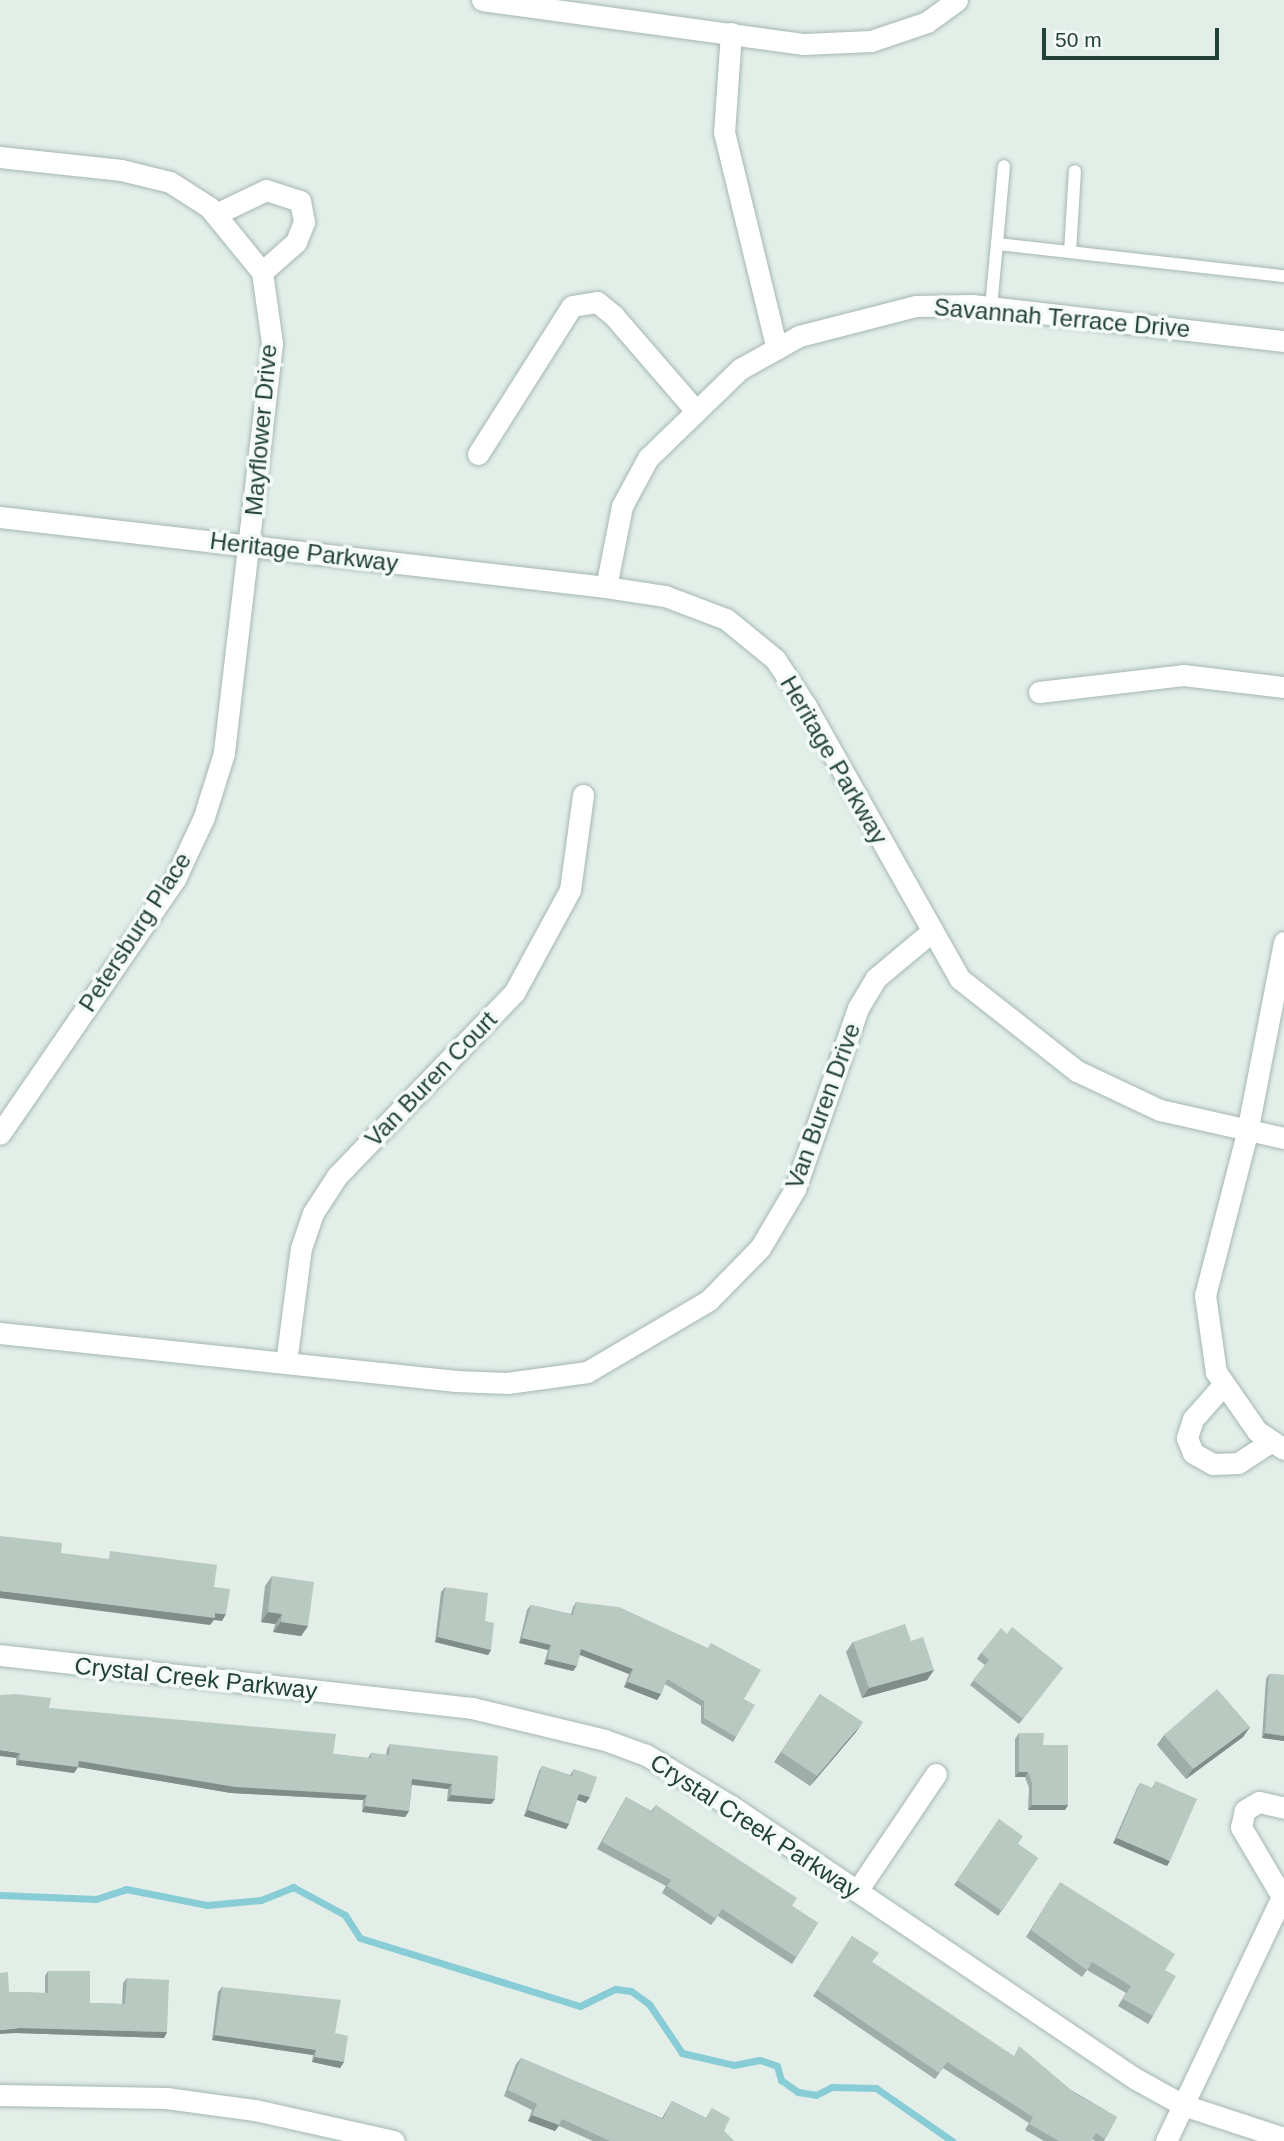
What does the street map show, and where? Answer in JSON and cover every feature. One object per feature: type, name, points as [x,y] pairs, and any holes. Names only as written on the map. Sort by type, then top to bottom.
[{"type":"street","points":[[482,0],[804,44],[872,41],[927,22],[957,0]]},
{"type":"street","points":[[731,33],[724,132],[777,349]]},
{"type":"street","points":[[0,157],[170,182],[216,214],[262,272],[296,242],[304,222],[300,201],[266,190],[216,214]]},
{"type":"street","name":"Mayflower Drive","points":[[251,546],[272,344],[262,272]]},
{"type":"street","points":[[478,454],[572,306],[597,302],[695,410]]},
{"type":"street","name":"Savannah Terrace Drive","points":[[607,587],[622,506],[648,458],[740,369],[777,349],[856,316],[916,306],[991,307],[1284,341]]},
{"type":"street","name":"Heritage Parkway","points":[[0,517],[607,587],[665,596],[726,619],[775,659],[960,979],[1077,1071],[1160,1110],[1247,1133],[1284,1138]]},
{"type":"street","name":"Petersburg Place","points":[[0,1134],[175,879],[204,817],[224,754],[251,546]]},
{"type":"street","points":[[1039,692],[1184,675],[1284,687]]},
{"type":"street","name":"Van Buren Court","points":[[286,1363],[301,1248],[313,1213],[337,1176],[514,993],[570,890],[583,795]]},
{"type":"street","name":"Van Buren Drive","points":[[286,1363],[507,1384],[587,1372],[658,1335],[709,1300],[760,1248],[795,1189],[858,1008],[876,978],[931,932]]},
{"type":"street","points":[[1278,1445],[1257,1431],[1216,1372],[1205,1295],[1247,1133],[1284,942]]},
{"type":"street","points":[[0,1333],[286,1363]]},
{"type":"street","points":[[1224,1384],[1193,1419],[1187,1438],[1193,1453],[1213,1464],[1238,1463],[1278,1445]]},
{"type":"street","name":"Crystal Creek Parkway","points":[[0,1655],[472,1707],[563,1726],[646,1755],[857,1891],[1063,2035],[1183,2105],[1284,2138]]},
{"type":"street","points":[[857,1891],[936,1774]]},
{"type":"street","points":[[1166,2141],[1283,1893],[1241,1827],[1245,1810],[1259,1802],[1284,1808]]},
{"type":"street","points":[[0,2095],[166,2098],[255,2110],[394,2141]]},
{"type":"lane","points":[[991,307],[1004,166]]},
{"type":"lane","points":[[1070,252],[1075,171]]},
{"type":"lane","points":[[997,244],[1284,276]]},
{"type":"building","points":[[0,1536],[62,1543],[61,1553],[109,1559],[110,1551],[217,1565],[214,1587],[230,1589],[226,1614],[215,1613],[215,1618],[0,1591]]},
{"type":"building","points":[[272,1576],[314,1582],[308,1626],[281,1622],[282,1614],[268,1612]]},
{"type":"building","points":[[445,1587],[488,1593],[485,1621],[494,1623],[491,1650],[438,1637]]},
{"type":"building","points":[[576,1602],[619,1607],[708,1648],[711,1643],[761,1670],[744,1699],[755,1705],[736,1737],[704,1718],[704,1701],[667,1679],[661,1694],[628,1682],[633,1669],[581,1649],[577,1666],[548,1659],[551,1645],[522,1638],[531,1605],[573,1615]]},
{"type":"building","points":[[905,1624],[911,1641],[923,1637],[934,1670],[869,1688],[853,1642]]},
{"type":"building","points":[[1012,1627],[1063,1668],[1023,1719],[973,1680],[989,1660],[981,1653],[1001,1628],[1007,1634]]},
{"type":"building","points":[[1269,1674],[1284,1675],[1284,1736],[1265,1733]]},
{"type":"building","points":[[1217,1689],[1250,1727],[1193,1769],[1164,1735]]},
{"type":"building","points":[[820,1694],[863,1722],[817,1776],[781,1752]]},
{"type":"building","points":[[0,1695],[51,1698],[49,1708],[336,1734],[333,1754],[371,1758],[371,1753],[389,1755],[390,1744],[498,1756],[495,1799],[451,1795],[452,1784],[412,1779],[409,1811],[365,1806],[367,1795],[235,1787],[79,1761],[78,1767],[19,1760],[20,1753],[0,1750]]},
{"type":"building","points":[[1019,1733],[1044,1733],[1043,1745],[1068,1745],[1068,1805],[1032,1805],[1032,1783],[1028,1772],[1019,1772]]},
{"type":"building","points":[[542,1766],[572,1776],[574,1769],[597,1777],[590,1797],[579,1794],[569,1824],[528,1810]]},
{"type":"building","points":[[1156,1781],[1197,1799],[1170,1861],[1117,1838],[1140,1783],[1153,1788]]},
{"type":"building","points":[[626,1797],[652,1812],[656,1805],[797,1898],[792,1906],[818,1923],[796,1957],[722,1909],[716,1919],[667,1886],[671,1880],[602,1842]]},
{"type":"building","points":[[999,1819],[1023,1836],[1018,1844],[1038,1858],[1002,1911],[957,1880]]},
{"type":"building","points":[[1060,1882],[1175,1954],[1165,1970],[1176,1976],[1153,2016],[1123,1999],[1131,1986],[1092,1962],[1087,1970],[1031,1930]]},
{"type":"building","points":[[852,1936],[879,1953],[872,1962],[1014,2056],[1019,2046],[1076,2094],[1117,2117],[1105,2139],[1096,2133],[1091,2141],[1059,2141],[1029,2124],[1033,2117],[947,2062],[939,2073],[817,1990]]},
{"type":"building","points":[[48,1971],[90,1971],[90,2003],[125,2004],[127,1978],[169,1980],[167,2032],[20,2028],[0,2030],[0,1973],[8,1972],[9,1992],[48,1993]]},
{"type":"building","points":[[222,1987],[341,2000],[335,2033],[348,2036],[344,2062],[315,2057],[316,2050],[215,2035]]},
{"type":"building","points":[[521,2058],[663,2119],[672,2101],[706,2118],[712,2108],[730,2118],[724,2131],[734,2141],[610,2141],[562,2119],[559,2125],[532,2115],[537,2104],[508,2090]]},
{"type":"waterway","points":[[0,1895],[96,1899],[126,1889],[207,1905],[261,1900],[293,1887],[345,1915],[360,1938],[580,2006],[615,1989],[631,1991],[649,2004],[682,2053],[734,2065],[760,2060],[777,2066],[781,2080],[798,2092],[816,2095],[832,2087],[876,2088],[952,2141]]}]
